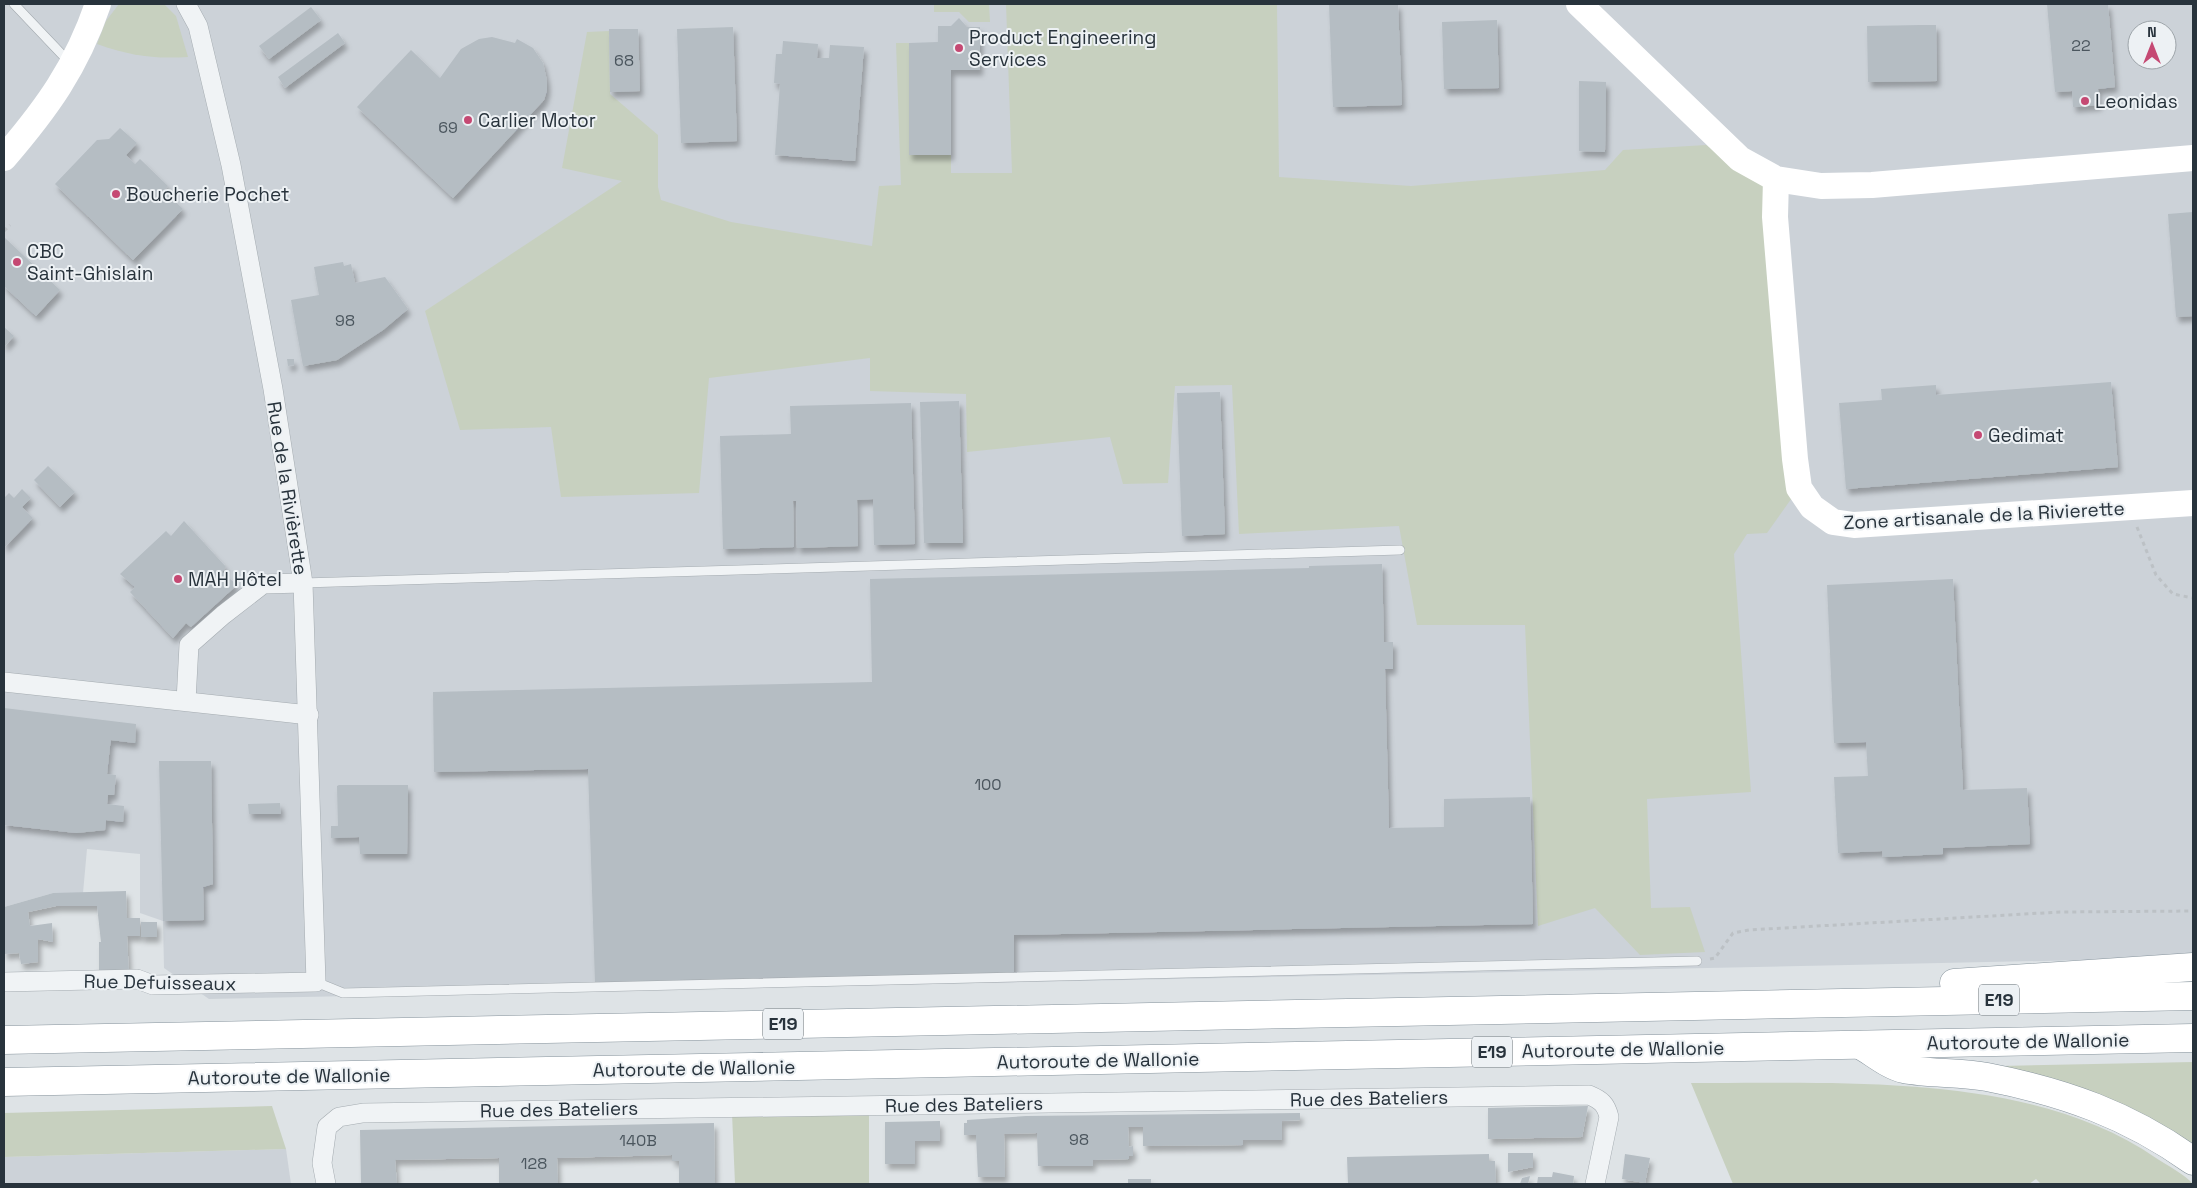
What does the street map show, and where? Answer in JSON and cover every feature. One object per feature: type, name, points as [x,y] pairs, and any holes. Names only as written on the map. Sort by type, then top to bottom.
[{"type":"highway","points":[[1804,1004],[1928,985],[2193,967]]},
{"type":"highway","name":"E19","points":[[4,1040],[2193,996]]},
{"type":"highway","name":"Autoroute de Wallonie","points":[[4,1082],[2193,1038]]},
{"type":"highway","points":[[1859,1044],[1902,1069],[1985,1077],[2084,1102],[2147,1130],[2193,1161]]},
{"type":"street","points":[[4,158],[39,118],[72,65],[98,4]]},
{"type":"street","name":"Rue de la Rivièrette","points":[[186,4],[198,26],[231,165],[272,389],[303,583],[309,715],[316,982]]},
{"type":"street","points":[[1579,4],[1740,159],[1776,179],[1821,186],[1872,185],[2193,158]]},
{"type":"street","name":"Zone artisanale de la Rivierette","points":[[1776,179],[1775,217],[1795,459],[1799,488],[1812,507],[1833,522],[1854,525],[2193,503]]},
{"type":"street","points":[[186,701],[189,645],[223,615],[263,584],[303,583]]},
{"type":"street","points":[[4,682],[309,715]]},
{"type":"street","name":"Rue Defuisseaux","points":[[4,982],[138,980],[153,986],[316,982]]},
{"type":"street","name":"Rue des Bateliers","points":[[326,1184],[322,1163],[327,1127],[339,1117],[363,1113],[1589,1095],[1601,1100],[1606,1107],[1609,1117],[1595,1184]]},
{"type":"lane","points":[[14,4],[72,65]]},
{"type":"lane","points":[[303,583],[1400,550]]},
{"type":"lane","points":[[316,982],[343,993],[362,993],[1697,961]]},
{"type":"path","points":[[4,231],[10,225]]},
{"type":"path","points":[[2130,508],[2156,575],[2173,594],[2193,598]]},
{"type":"path","points":[[1697,961],[1715,958],[1734,933],[1749,930],[2042,913],[2193,911]]},
{"type":"shaded area","points":[[4,4],[2193,4],[2193,953],[2087,960],[209,999],[164,968],[163,921],[140,913],[140,854],[87,849],[83,893],[53,893],[4,907]]},
{"type":"shaded area","points":[[286,1149],[291,1184],[4,1184],[4,1157]]},
{"type":"green space","points":[[119,4],[164,4],[176,16],[188,57],[164,58],[142,56],[97,44],[106,21]]},
{"type":"green space","points":[[934,4],[989,4],[990,22],[969,22],[959,12],[934,12]]},
{"type":"green space","points":[[1006,4],[1277,4],[1279,177],[1411,186],[1605,170],[1623,150],[1706,145],[1776,188],[1799,488],[1767,533],[1747,534],[1734,554],[1751,792],[1647,799],[1651,908],[1690,907],[1705,952],[1640,955],[1595,908],[1538,926],[1525,625],[1417,625],[1399,526],[1239,534],[1232,385],[1175,386],[1168,483],[1123,484],[1110,437],[967,452],[966,394],[870,391],[870,358],[709,378],[699,493],[561,497],[551,427],[460,430],[425,311],[622,181],[562,168],[587,32],[609,31],[610,94],[658,135],[658,187],[661,200],[731,222],[872,246],[879,186],[901,185],[896,43],[909,43],[909,155],[951,155],[951,173],[1012,173]]},
{"type":"green space","points":[[2193,1062],[2193,1148],[2092,1093],[2001,1066]]},
{"type":"green space","points":[[1691,1083],[1870,1084],[1932,1088],[1993,1096],[2051,1110],[2106,1130],[2181,1173],[2193,1184],[2041,1184],[2036,1179],[2029,1184],[1733,1184]]},
{"type":"green space","points":[[272,1106],[286,1149],[4,1157],[4,1113]]},
{"type":"green space","points":[[732,1113],[869,1113],[869,1184],[735,1184]]},
{"type":"building","points":[[1329,4],[1398,4],[1402,105],[1333,107]]},
{"type":"building","points":[[2047,4],[2108,4],[2115,87],[2098,89],[2099,105],[2073,107],[2072,91],[2055,92]]},
{"type":"building","points":[[311,7],[321,20],[269,59],[259,46]]},
{"type":"building","points":[[959,18],[967,27],[980,27],[980,70],[951,70],[951,155],[909,155],[909,43],[938,42],[938,26],[951,26]]},
{"type":"building","points":[[1497,20],[1499,88],[1444,89],[1442,22]]},
{"type":"building","points":[[1936,25],[1937,81],[1868,82],[1867,26]]},
{"type":"building","points":[[733,27],[737,141],[681,143],[677,29]]},
{"type":"building","points":[[609,29],[638,29],[640,91],[610,92]]},
{"type":"building","points":[[338,33],[345,43],[285,88],[278,77]]},
{"type":"building","points":[[492,37],[515,43],[517,39],[533,48],[543,63],[547,90],[544,100],[453,198],[357,107],[411,50],[440,78],[461,49],[479,39]]},
{"type":"building","points":[[783,41],[818,44],[817,58],[829,58],[830,45],[864,47],[855,161],[775,155],[780,84],[774,83],[776,54],[782,54]]},
{"type":"building","points":[[1579,81],[1606,82],[1605,152],[1579,151]]},
{"type":"building","name":"Boucherie Pochet","points":[[120,128],[137,143],[126,155],[135,164],[140,159],[168,186],[164,191],[183,209],[133,260],[55,184],[97,140],[109,139]]},
{"type":"building","points":[[2193,212],[2193,316],[2176,317],[2168,214]]},
{"type":"building","name":"CBC Saint-Ghislain","points":[[4,237],[60,290],[36,316],[4,286]]},
{"type":"building","points":[[343,262],[344,266],[351,264],[355,283],[385,277],[408,309],[383,330],[337,360],[303,366],[291,300],[319,295],[314,267]]},
{"type":"building","points":[[4,327],[14,336],[4,347]]},
{"type":"building","points":[[287,359],[294,359],[294,365],[288,366]]},
{"type":"building","name":"Gedimat","points":[[2111,382],[2118,467],[1846,489],[1839,403],[1882,400],[1881,389],[1936,385],[1936,395]]},
{"type":"building","points":[[1220,392],[1225,534],[1182,536],[1177,393]]},
{"type":"building","points":[[959,401],[963,543],[924,543],[920,402]]},
{"type":"building","points":[[911,403],[915,544],[874,545],[873,499],[857,500],[858,546],[797,548],[796,501],[793,501],[794,547],[723,549],[720,436],[791,434],[790,406]]},
{"type":"building","points":[[48,466],[75,492],[60,507],[34,480]]},
{"type":"building","points":[[22,489],[31,498],[22,507],[33,518],[4,548],[4,498],[9,493],[14,498]]},
{"type":"building","name":"MAH Hôtel","points":[[184,521],[226,567],[222,572],[237,585],[191,627],[186,623],[173,638],[130,592],[135,587],[120,574],[166,531],[171,536]]},
{"type":"building","points":[[1382,564],[1384,642],[1393,642],[1393,669],[1385,669],[1389,828],[1444,827],[1444,799],[1530,797],[1533,924],[1014,935],[1014,972],[595,982],[588,769],[434,772],[433,692],[872,682],[870,579],[1309,568],[1309,566]]},
{"type":"building","points":[[1953,579],[1963,790],[2027,788],[2030,844],[1943,848],[1943,854],[1883,857],[1882,851],[1838,853],[1834,777],[1868,776],[1866,742],[1834,743],[1827,585]]},
{"type":"building","points":[[4,708],[136,724],[135,743],[111,740],[110,746],[107,774],[116,775],[114,795],[108,795],[107,804],[124,806],[123,822],[106,820],[105,830],[76,833],[4,825]]},
{"type":"building","points":[[159,761],[211,761],[213,884],[203,887],[204,920],[163,921]]},
{"type":"building","points":[[408,785],[407,854],[360,854],[359,837],[331,838],[331,826],[338,826],[337,786]]},
{"type":"building","points":[[280,803],[281,814],[249,814],[248,804]]},
{"type":"building","points":[[126,891],[127,918],[140,918],[140,936],[127,936],[129,975],[99,974],[99,942],[101,942],[97,906],[56,906],[28,912],[30,926],[52,923],[53,942],[38,939],[38,962],[21,964],[19,953],[4,954],[4,907],[53,893]]},
{"type":"building","points":[[141,922],[157,922],[157,937],[141,937]]},
{"type":"building","points":[[1588,1106],[1582,1137],[1488,1139],[1488,1108]]},
{"type":"building","points":[[1300,1113],[1300,1120],[1282,1121],[1282,1140],[1243,1140],[1243,1145],[1143,1146],[1143,1127],[1128,1127],[1129,1147],[1133,1146],[1133,1156],[1129,1156],[1129,1159],[1093,1160],[1093,1166],[1038,1166],[1037,1133],[1004,1134],[1005,1177],[978,1177],[976,1135],[964,1135],[964,1123],[967,1123],[967,1120],[1026,1116]]},
{"type":"building","points":[[940,1121],[940,1141],[915,1141],[915,1164],[885,1164],[885,1122]]},
{"type":"building","points":[[714,1123],[715,1184],[679,1184],[679,1161],[672,1161],[672,1155],[557,1158],[558,1184],[499,1184],[499,1158],[395,1160],[397,1184],[361,1184],[360,1130]]},
{"type":"building","points":[[1508,1153],[1533,1153],[1533,1167],[1508,1172]]},
{"type":"building","points":[[1489,1154],[1489,1161],[1495,1161],[1496,1184],[1348,1184],[1347,1157]]},
{"type":"building","points":[[1625,1154],[1650,1158],[1645,1183],[1622,1179]]},
{"type":"building","points":[[1553,1172],[1574,1176],[1573,1184],[1537,1184],[1538,1177],[1552,1177]]},
{"type":"building","points":[[1530,1176],[1528,1184],[1520,1184],[1522,1178]]},
{"type":"building","points":[[1128,1179],[1151,1179],[1151,1184],[1128,1184]]},
{"type":"place","name":"Product Engineering Services","points":[[959,48]]},
{"type":"place","name":"Leonidas","points":[[2085,101]]},
{"type":"place","name":"Carlier Motor","points":[[468,120]]},
{"type":"place","name":"Boucherie Pochet","points":[[116,194]]},
{"type":"place","name":"CBC Saint-Ghislain","points":[[17,262]]},
{"type":"place","name":"Gedimat","points":[[1978,435]]},
{"type":"place","name":"MAH Hôtel","points":[[178,579]]}]
